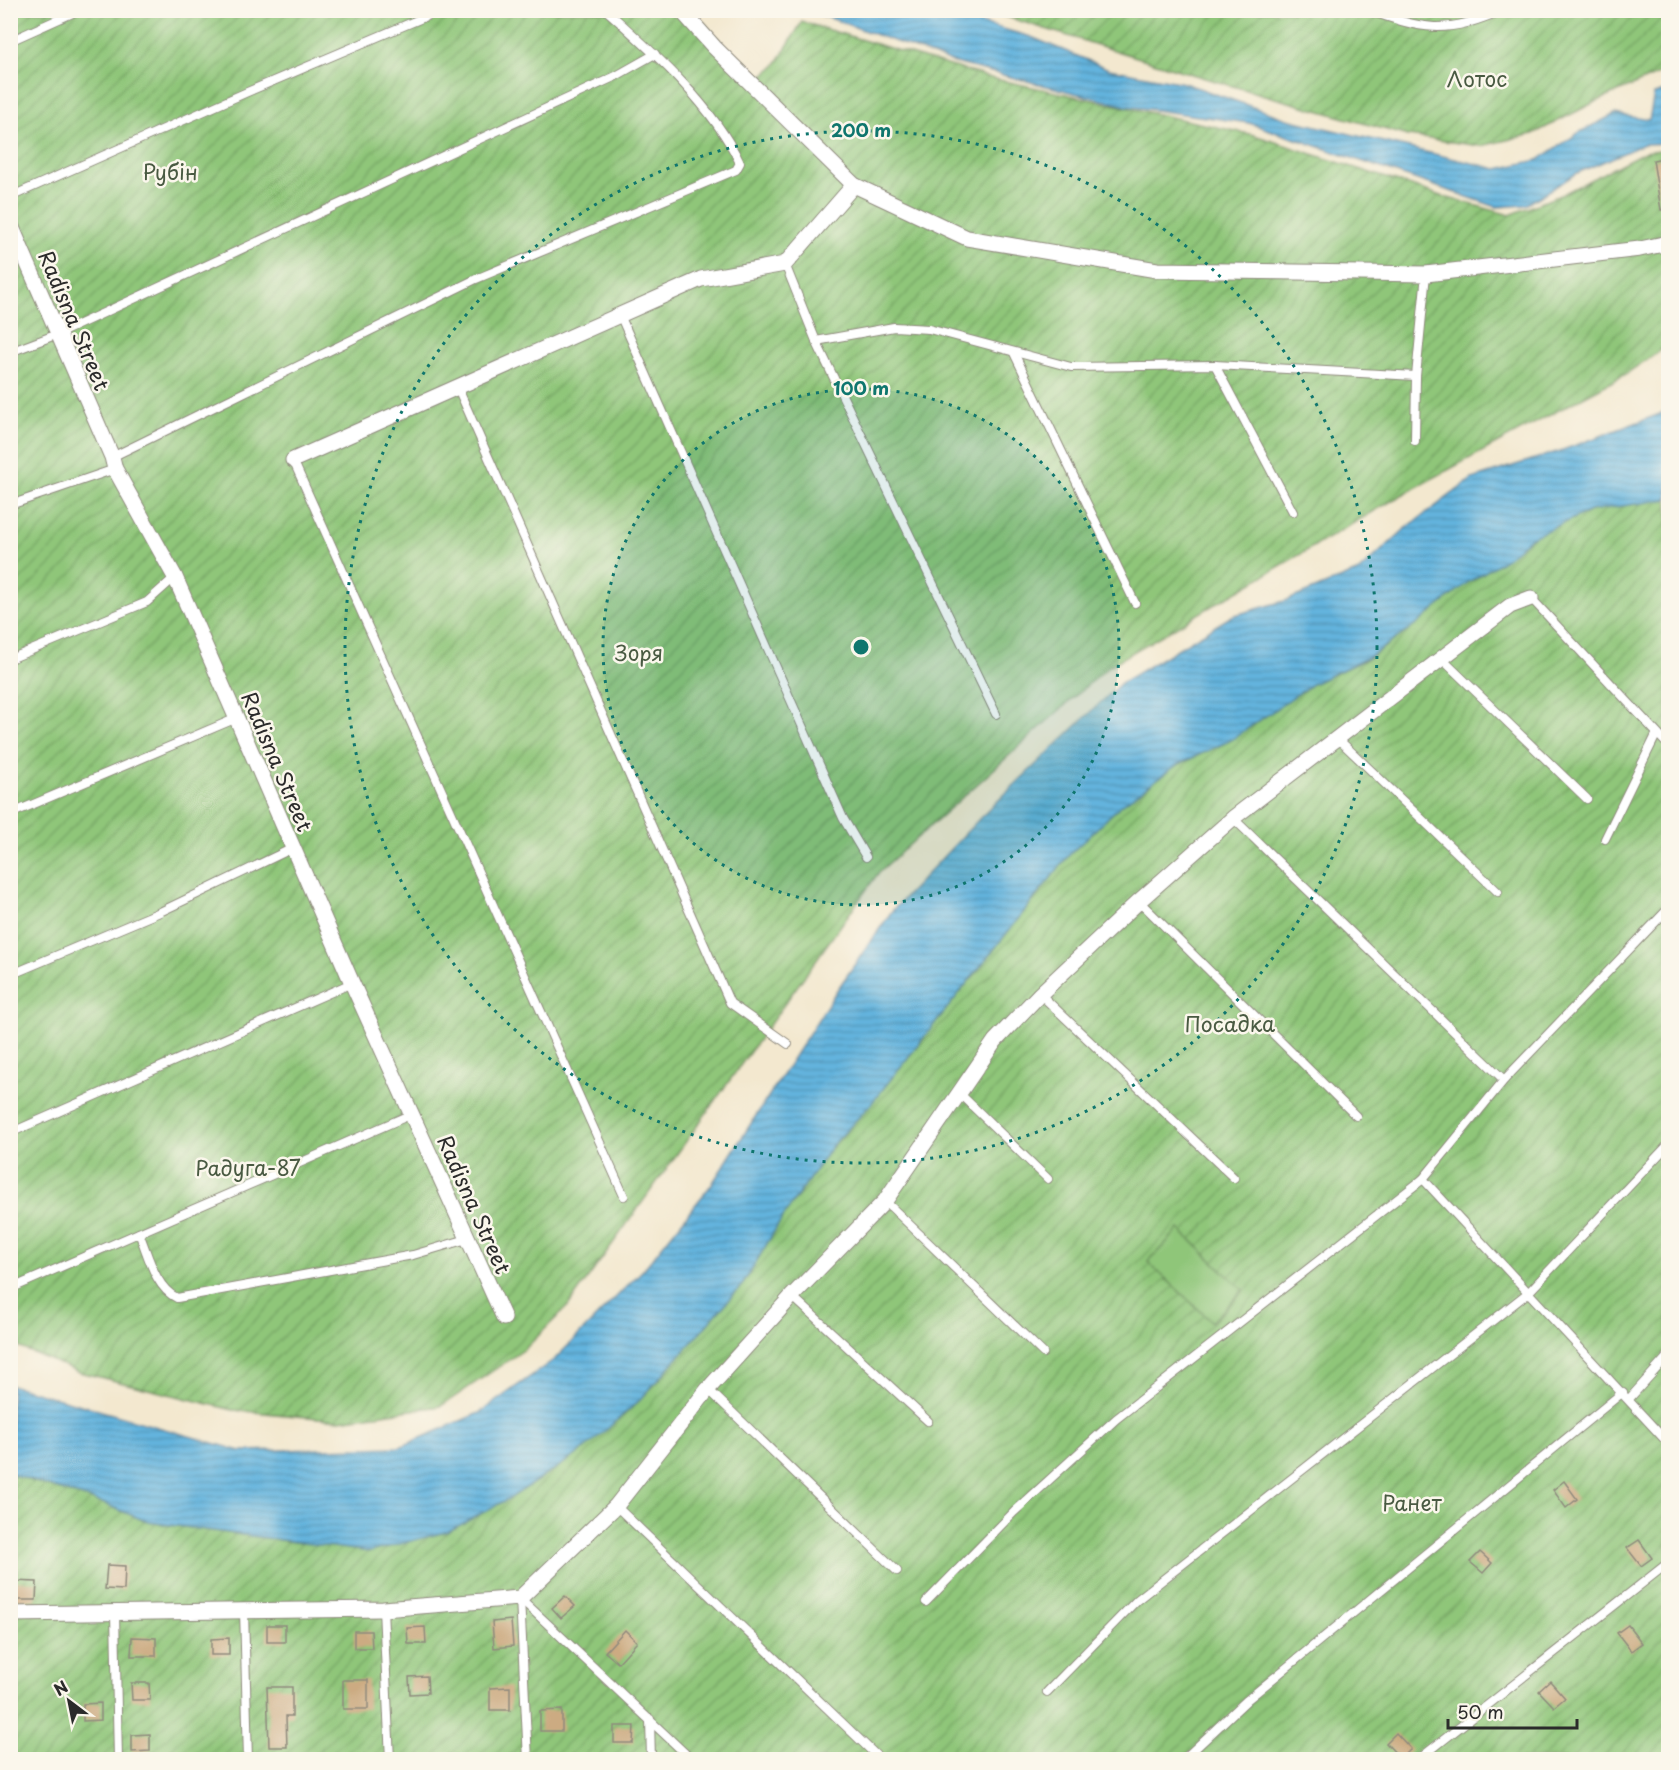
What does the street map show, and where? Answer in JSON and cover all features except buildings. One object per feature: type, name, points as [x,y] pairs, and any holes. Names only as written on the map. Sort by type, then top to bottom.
[{"type":"street","points":[[681,10],[714,47],[854,185],[920,218],[967,238],[1157,270],[1426,274],[1628,250],[1668,243]]},
{"type":"street","points":[[293,460],[701,279],[784,264],[854,185]]},
{"type":"street","name":"Radisna Street","points":[[10,223],[113,463],[175,577],[352,983],[504,1318]]},
{"type":"street","points":[[10,1614],[383,1609],[520,1598],[616,1506],[708,1389],[792,1296],[885,1201],[995,1041],[1040,994],[1138,902],[1233,819],[1510,606],[1531,598]]},
{"type":"lane","points":[[10,41],[79,10]]},
{"type":"lane","points":[[10,197],[244,93],[441,10]]},
{"type":"lane","points":[[10,505],[113,463],[476,279],[736,170],[740,164],[729,138],[655,54],[606,10]]},
{"type":"lane","points":[[1367,10],[1417,27],[1440,28],[1452,28],[1502,10]]},
{"type":"lane","points":[[10,352],[58,334],[616,76],[655,54]]},
{"type":"lane","points":[[784,264],[816,341],[996,714]]},
{"type":"lane","points":[[1415,441],[1416,376],[1426,274]]},
{"type":"lane","points":[[620,314],[843,818],[866,857]]},
{"type":"lane","points":[[816,341],[894,327],[929,329],[1071,367],[1215,365],[1416,376]]},
{"type":"lane","points":[[1014,353],[1135,603]]},
{"type":"lane","points":[[1215,365],[1293,512]]},
{"type":"lane","points":[[457,386],[730,1003],[788,1044]]},
{"type":"lane","points":[[293,460],[624,1196]]},
{"type":"lane","points":[[10,659],[147,602],[175,577]]},
{"type":"lane","points":[[1531,598],[1656,735],[1668,745]]},
{"type":"lane","points":[[1442,658],[1587,799]]},
{"type":"lane","points":[[10,814],[237,718]]},
{"type":"lane","points":[[1605,839],[1656,735]]},
{"type":"lane","points":[[1337,738],[1498,892]]},
{"type":"lane","points":[[1233,819],[1504,1080]]},
{"type":"lane","points":[[10,975],[160,912],[293,848]]},
{"type":"lane","points":[[1138,902],[1356,1116]]},
{"type":"lane","points":[[927,1602],[1014,1512],[1116,1419],[1424,1179],[1504,1080],[1668,909]]},
{"type":"lane","points":[[10,1133],[352,983]]},
{"type":"lane","points":[[1040,994],[1234,1178]]},
{"type":"lane","points":[[959,1093],[1048,1179]]},
{"type":"lane","points":[[10,1289],[412,1114]]},
{"type":"lane","points":[[1047,1692],[1137,1600],[1529,1292],[1668,1145]]},
{"type":"lane","points":[[1424,1179],[1668,1443]]},
{"type":"lane","points":[[885,1201],[1043,1353]]},
{"type":"lane","points":[[139,1233],[161,1286],[167,1294],[177,1298],[413,1255],[467,1239]]},
{"type":"lane","points":[[792,1296],[928,1421]]},
{"type":"lane","points":[[1629,1399],[1668,1356]]},
{"type":"lane","points":[[708,1389],[897,1571]]},
{"type":"lane","points":[[1183,1760],[1247,1700],[1623,1392]]},
{"type":"lane","points":[[616,1506],[881,1760]]},
{"type":"lane","points":[[1418,1760],[1668,1563]]},
{"type":"lane","points":[[520,1598],[692,1760]]},
{"type":"lane","points":[[520,1598],[528,1760]]},
{"type":"lane","points":[[383,1609],[390,1760]]},
{"type":"lane","points":[[244,1610],[248,1760]]},
{"type":"lane","points":[[115,1611],[118,1760]]},
{"type":"lane","points":[[650,1719],[651,1760]]},
{"type":"green space","points":[[10,11],[693,11],[755,81],[775,66],[802,22],[991,78],[1254,135],[1448,198],[1510,215],[1563,194],[1644,152],[1668,149],[1668,345],[1624,375],[1400,496],[1109,666],[879,872],[568,1306],[525,1349],[441,1406],[339,1420],[233,1410],[79,1372],[11,1344]]},
{"type":"green space","name":"Лотос","points":[[987,11],[1668,11],[1668,70],[1593,103],[1533,134],[1481,146],[1408,136],[1208,79]]},
{"type":"green space","name":"Посадка","points":[[1668,496],[1668,1759],[11,1760],[11,1474],[105,1504],[148,1522],[302,1543],[449,1531],[515,1495],[581,1452],[640,1400],[743,1284],[781,1220],[832,1146],[871,1104],[1069,855],[1120,806],[1177,765],[1231,740],[1312,684],[1370,657],[1416,625],[1467,583],[1507,558],[1529,538],[1590,511]]},
{"type":"green space","points":[[1179,1229],[1243,1290],[1212,1322],[1148,1262]]},
{"type":"water","points":[[810,11],[940,11],[1031,37],[1109,69],[1184,83],[1287,119],[1497,169],[1538,160],[1580,132],[1615,114],[1649,120],[1654,94],[1668,90],[1668,143],[1644,144],[1577,173],[1526,205],[1497,207],[1249,123],[1126,106],[955,63]]},
{"type":"water","points":[[1668,408],[1668,499],[1590,511],[1530,538],[1507,558],[1467,583],[1416,625],[1369,657],[1312,684],[1231,740],[1177,765],[1120,806],[1069,855],[871,1104],[832,1146],[781,1220],[743,1284],[640,1400],[581,1452],[515,1495],[449,1531],[370,1552],[148,1522],[105,1504],[11,1474],[11,1385],[241,1451],[400,1447],[479,1413],[555,1359],[643,1270],[712,1184],[837,990],[892,911],[980,818],[1121,683],[1232,616],[1288,600],[1359,571],[1405,529],[1472,479],[1560,451],[1660,414]]},
{"type":"park label","name":"Рубін","points":[[170,171]]},
{"type":"park label","name":"Зоря","points":[[639,652]]},
{"type":"park label","name":"Радуга-87","points":[[248,1167]]},
{"type":"park label","name":"Ранет","points":[[1412,1502]]}]
